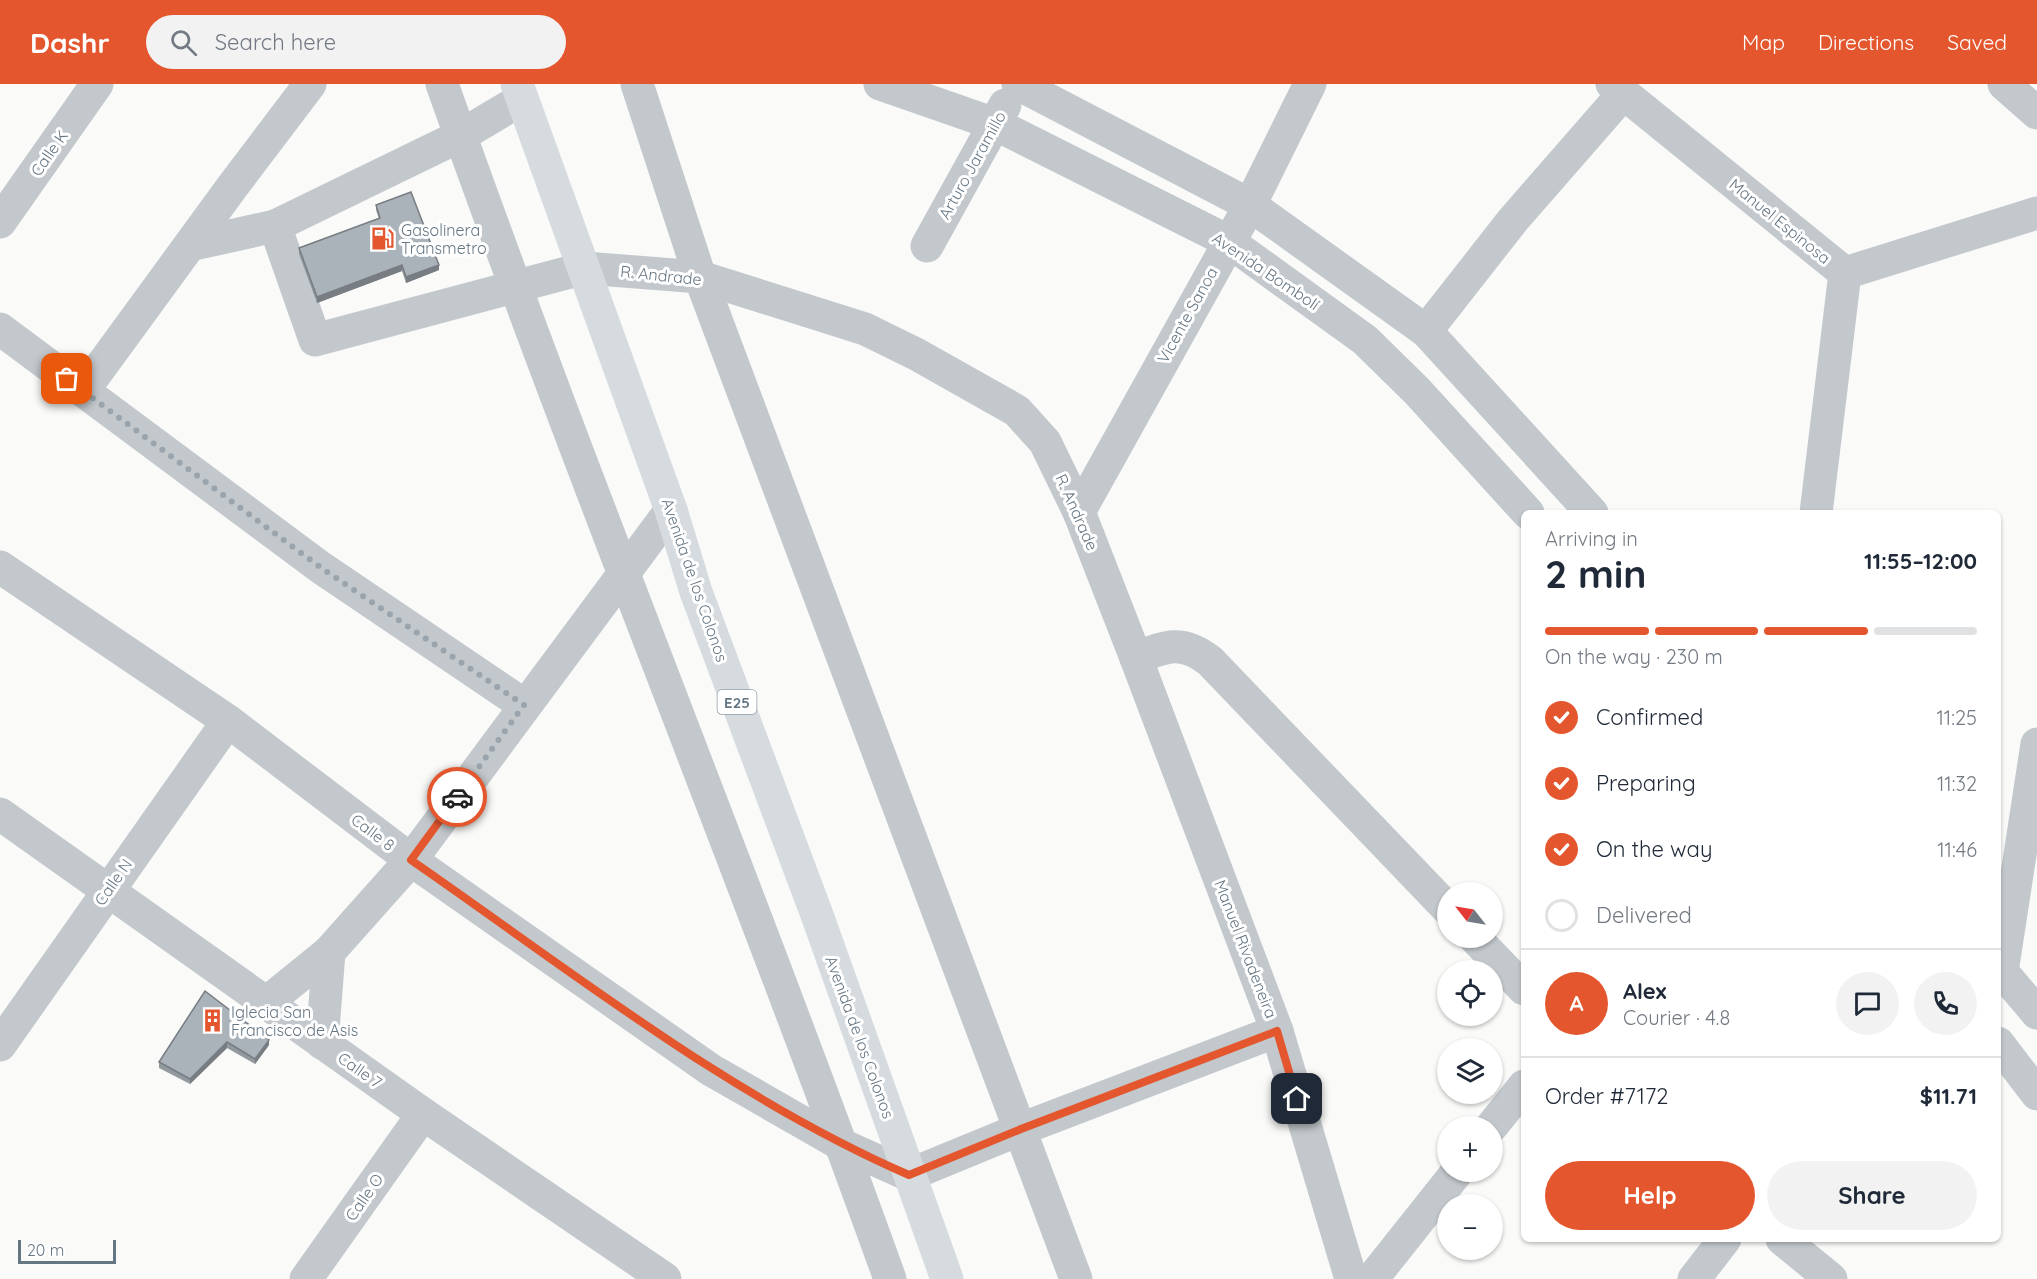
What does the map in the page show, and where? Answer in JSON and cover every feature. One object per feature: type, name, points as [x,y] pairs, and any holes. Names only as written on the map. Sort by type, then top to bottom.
[{"type":"highway","name":"Avenida de los Colonos","points":[[520,92],[671,510],[696,592],[817,915],[947,1279]]},
{"type":"street","name":"Calle K","points":[[0,222],[97,84]]},
{"type":"street","points":[[83,392],[310,84]]},
{"type":"street","points":[[442,84],[623,574],[842,1145],[890,1279]]},
{"type":"street","points":[[637,84],[700,277],[1076,1279]]},
{"type":"street","name":"Avenida Bombolí","points":[[880,84],[995,124],[1228,241],[1365,340],[1418,391],[1525,510]]},
{"type":"street","points":[[1017,84],[1250,205],[1426,331],[1589,510]]},
{"type":"street","name":"Arturo Jaramillo","points":[[927,246],[1017,84]]},
{"type":"street","name":"Vicente Sanoa","points":[[1079,512],[1250,205],[1310,84]]},
{"type":"street","points":[[2004,84],[2037,113]]},
{"type":"street","points":[[1426,331],[1618,89]]},
{"type":"street","name":"Manuel Espinosa","points":[[1618,89],[1845,273],[1816,510]]},
{"type":"street","points":[[190,245],[275,226],[460,136],[520,92]]},
{"type":"street","points":[[1845,273],[2037,213]]},
{"type":"street","name":"R. Andrade","points":[[275,226],[315,340],[585,268],[700,277],[865,329],[991,395],[1017,411],[1032,425],[1045,442],[1079,512],[1136,657]]},
{"type":"street","points":[[0,328],[320,567],[524,705]]},
{"type":"street","points":[[266,1003],[329,952],[411,860],[671,510]]},
{"type":"street","name":"Calle 8","points":[[0,567],[228,721],[411,860],[711,1070],[842,1145],[909,1175]]},
{"type":"street","points":[[1136,657],[1168,646],[1178,646],[1201,653],[1437,898]]},
{"type":"street","name":"Manuel Rivadeneira","points":[[1136,657],[1277,1031],[1351,1279]]},
{"type":"street","name":"Calle N","points":[[0,1045],[228,721]]},
{"type":"street","points":[[2001,964],[2037,744]]},
{"type":"street","name":"Calle 7","points":[[0,814],[423,1114],[665,1279]]},
{"type":"street","points":[[1485,948],[1521,986]]},
{"type":"street","points":[[322,1043],[329,952]]},
{"type":"street","points":[[2001,971],[2037,1013]]},
{"type":"street","points":[[909,1175],[1021,1129],[1277,1031]]},
{"type":"street","points":[[2001,1047],[2037,1094]]},
{"type":"street","points":[[1500,1116],[1521,1090]]},
{"type":"street","name":"Calle O","points":[[306,1279],[423,1114]]},
{"type":"street","points":[[1372,1279],[1449,1182]]},
{"type":"street","points":[[1694,1279],[1723,1242]]},
{"type":"street","points":[[1786,1242],[1831,1279]]},
{"type":"building","name":"Gasolinera Transmetro","points":[[411,192],[439,265],[406,277],[402,265],[317,297],[299,248],[380,218],[376,205]]},
{"type":"building","name":"Iglecia San Francisco de Asis","points":[[205,991],[269,1040],[255,1059],[227,1042],[190,1079],[159,1062]]},
{"type":"way so far","points":[[67,379],[320,567],[524,705],[457,797]]},
{"type":"place","name":"Gasolinera Transmetro","points":[[383,239]]},
{"type":"place","name":"Iglecia San Francisco de Asis","points":[[213,1021]]},
{"type":"route","points":[[457,797],[411,860],[711,1070],[842,1145],[909,1175],[1021,1129],[1277,1031],[1297,1099]]}]
